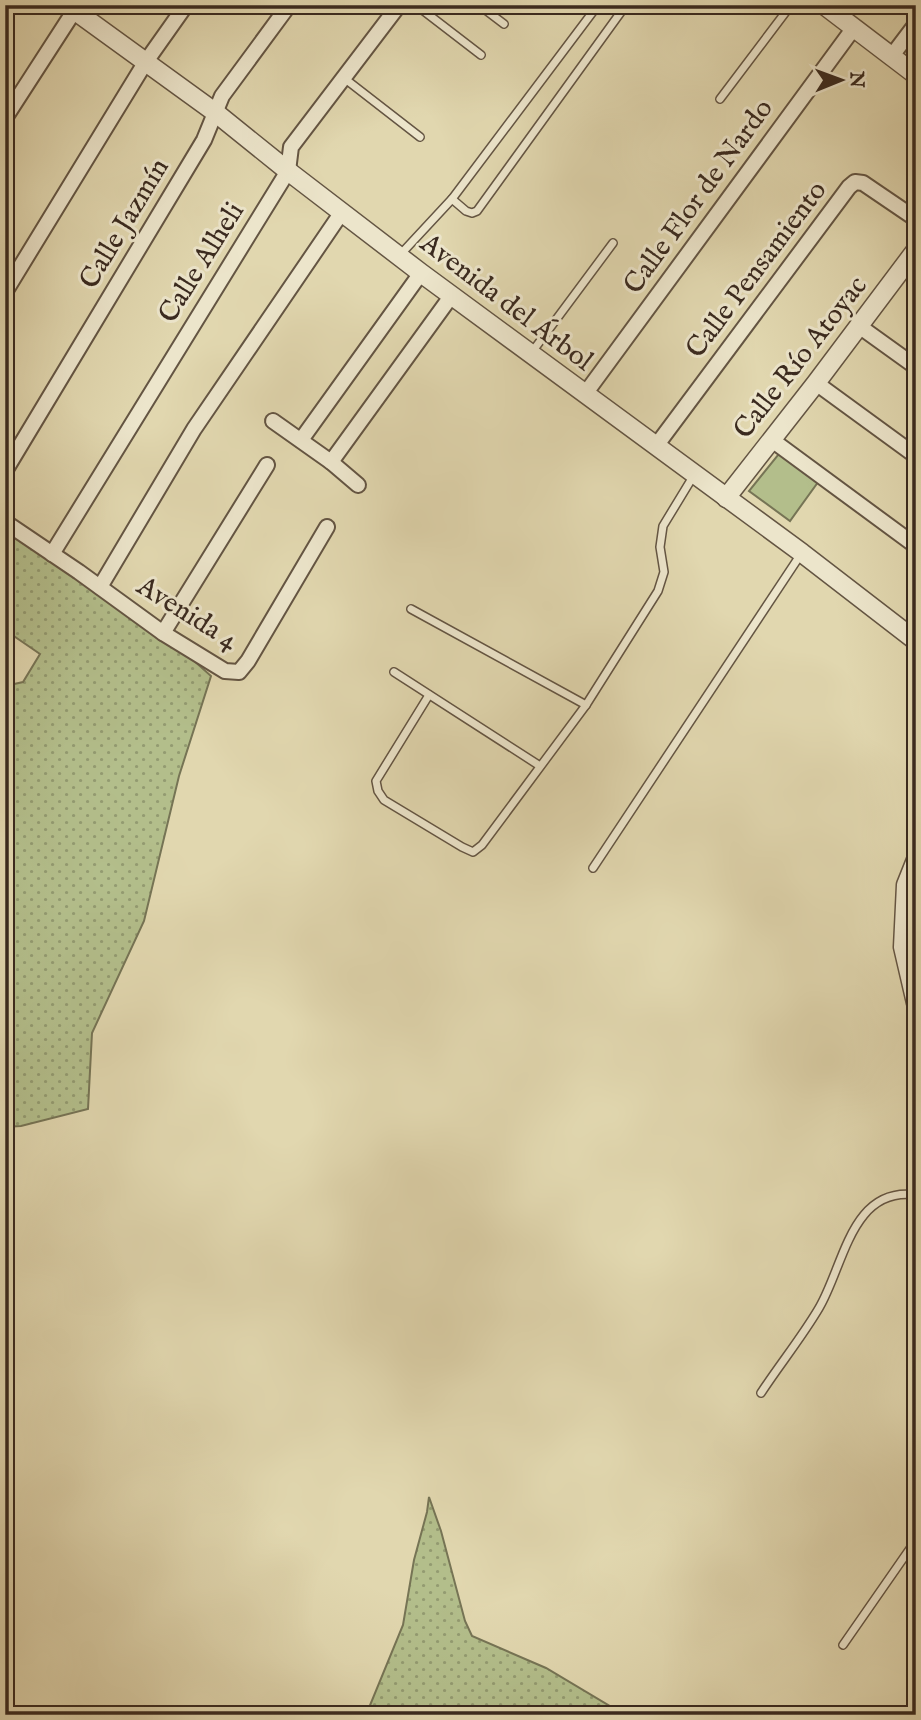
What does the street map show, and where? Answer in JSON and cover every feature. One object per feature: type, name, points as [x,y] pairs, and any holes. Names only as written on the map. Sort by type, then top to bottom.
[{"type":"street","points":[[5,292],[145,63],[186,5]]},
{"type":"street","name":"Calle Jazmín","points":[[5,471],[205,140],[222,96],[289,5]]},
{"type":"street","name":"Calle Alheli","points":[[52,554],[288,171],[291,147],[399,5]]},
{"type":"street","points":[[824,5],[916,75]]},
{"type":"street","points":[[5,118],[73,7]]},
{"type":"street","name":"Avenida del Árbol","points":[[73,7],[145,63],[216,113],[421,273],[916,640]]},
{"type":"street","points":[[891,57],[916,24]]},
{"type":"street","name":"Calle Flor de Nardo","points":[[585,394],[853,29]]},
{"type":"street","name":"Calle Pensamiento","points":[[656,446],[855,182],[863,183],[916,219]]},
{"type":"street","points":[[100,587],[194,429],[342,212]]},
{"type":"street","name":"Calle Río Atoyac","points":[[726,498],[859,326],[910,270],[916,250]]},
{"type":"street","points":[[301,440],[421,273]]},
{"type":"street","points":[[331,462],[452,295]]},
{"type":"street","points":[[859,326],[916,367]]},
{"type":"street","points":[[816,383],[916,456]]},
{"type":"street","points":[[273,421],[331,462],[358,485]]},
{"type":"street","points":[[772,440],[916,546]]},
{"type":"street","points":[[163,633],[267,465]]},
{"type":"street","name":"Avenida 4","points":[[5,522],[163,633],[225,671],[239,672],[327,527]]},
{"type":"street","points":[[916,860],[903,947],[916,1003]]},
{"type":"lane","points":[[416,5],[481,55]]},
{"type":"lane","points":[[479,5],[504,24]]},
{"type":"lane","points":[[399,256],[452,199],[598,5]]},
{"type":"lane","points":[[452,199],[466,211],[477,211],[626,5]]},
{"type":"lane","points":[[720,99],[791,5]]},
{"type":"lane","points":[[344,78],[420,137]]},
{"type":"lane","points":[[531,353],[613,243]]},
{"type":"lane","points":[[429,695],[376,781],[378,791],[384,800],[474,852],[482,845],[586,705],[657,591],[664,572],[660,547],[663,526],[694,474]]},
{"type":"lane","points":[[593,867],[802,554]]},
{"type":"lane","points":[[411,609],[586,705]]},
{"type":"lane","points":[[394,672],[540,766]]},
{"type":"lane","points":[[761,1393],[821,1304],[848,1239],[864,1215],[880,1199],[902,1193],[916,1195]]},
{"type":"lane","points":[[843,1645],[916,1539]]},
{"type":"green space","points":[[782,450],[821,478],[790,521],[749,491]]},
{"type":"green space","points":[[5,527],[163,633],[211,676],[179,776],[144,921],[92,1033],[88,1109],[21,1126],[5,1127],[5,686],[23,682],[40,654],[5,630]]},
{"type":"green space","points":[[429,1497],[465,1621],[472,1636],[546,1668],[610,1706],[637,1715],[366,1715],[403,1625],[414,1560]]}]
